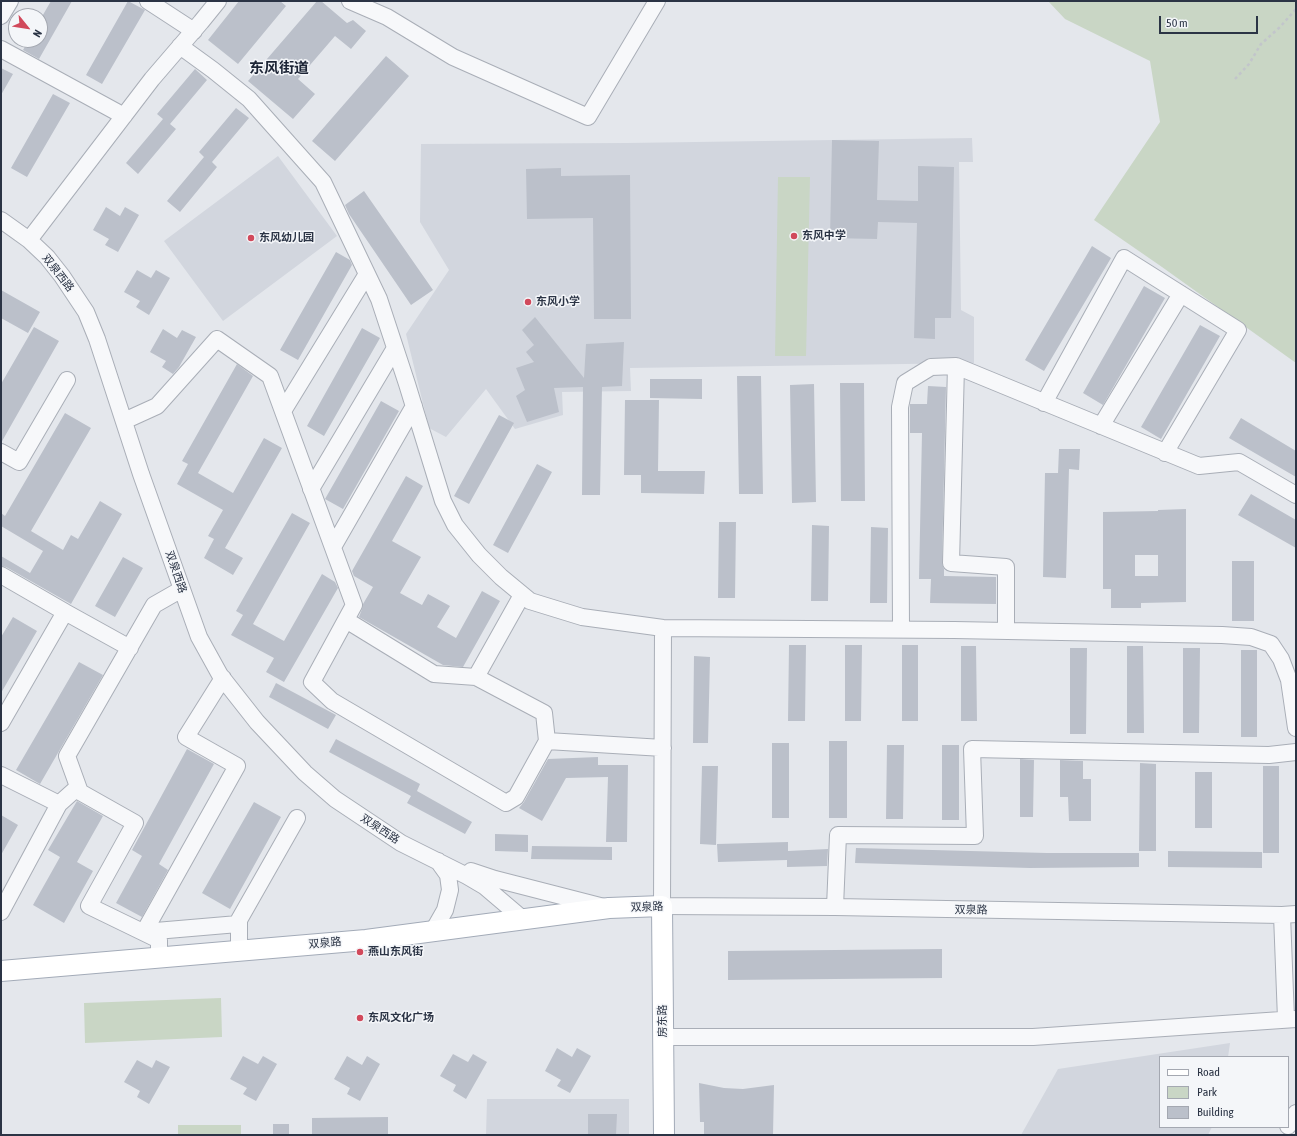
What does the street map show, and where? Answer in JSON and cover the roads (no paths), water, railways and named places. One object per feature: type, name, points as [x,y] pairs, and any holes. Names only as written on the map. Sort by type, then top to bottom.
[{"type":"main road","name":"双泉路","points":[[1,971],[366,940],[609,908],[662,906]]},
{"type":"main road","name":"房东路","points":[[662,906],[664,1135]]},
{"type":"street","points":[[1,16],[10,1]]},
{"type":"street","points":[[148,1],[194,31]]},
{"type":"street","points":[[29,240],[152,79],[218,1]]},
{"type":"street","points":[[350,1],[387,17],[453,57],[588,117],[657,1]]},
{"type":"street","points":[[180,46],[249,99],[323,182],[379,299],[443,501],[455,525],[480,555],[501,577],[530,601],[582,617],[663,628],[901,629],[1222,635],[1251,637],[1271,644],[1281,659],[1289,680],[1296,728]]},
{"type":"street","points":[[1,49],[124,116]]},
{"type":"street","name":"双泉西路","points":[[1,220],[29,240],[47,257],[62,276],[86,312],[98,339],[141,474],[199,637],[223,678],[257,722],[305,773],[335,799],[401,843],[484,886],[524,920]]},
{"type":"street","points":[[1044,402],[1124,258],[1238,330],[1165,453]]},
{"type":"street","points":[[283,411],[367,274]]},
{"type":"street","points":[[1101,426],[1181,294]]},
{"type":"street","points":[[124,421],[157,406],[217,339],[270,376],[354,605],[312,682],[332,701],[506,803],[516,797],[547,741],[544,713],[476,677],[434,674],[346,620]]},
{"type":"street","points":[[311,489],[395,348]]},
{"type":"street","points":[[956,366],[951,563],[1006,567],[1006,631]]},
{"type":"street","points":[[901,629],[900,407],[905,383],[931,367],[956,366],[1199,466],[1239,462],[1296,495]]},
{"type":"street","points":[[1,452],[18,462],[66,380]]},
{"type":"street","points":[[333,547],[414,406]]},
{"type":"street","points":[[1,574],[130,648]]},
{"type":"street","points":[[159,958],[159,940],[89,906],[135,823],[80,792],[67,756],[154,604],[182,589]]},
{"type":"street","points":[[476,677],[522,595]]},
{"type":"street","points":[[1,723],[65,612]]},
{"type":"street","points":[[662,906],[663,628]]},
{"type":"street","points":[[144,932],[237,766],[186,737],[223,678]]},
{"type":"street","points":[[547,741],[663,748]]},
{"type":"street","points":[[835,907],[838,835],[975,836],[972,749],[1269,755],[1296,752]]},
{"type":"street","points":[[1,775],[59,804]]},
{"type":"street","points":[[1,912],[59,804],[78,787]]},
{"type":"street","points":[[239,951],[238,920],[297,818]]},
{"type":"street","points":[[433,931],[445,910],[450,890],[448,875],[438,861]]},
{"type":"street","name":"双泉西路","points":[[438,861],[495,879],[609,908]]},
{"type":"street","name":"双泉路","points":[[662,906],[835,907],[1289,915]]},
{"type":"street","points":[[663,1037],[1033,1036],[1291,1019],[1289,915]]},
{"type":"street","points":[[144,932],[238,924]]},
{"type":"street","points":[[1289,1124],[1296,1113]]},
{"type":"place","name":"东风中学","points":[[794,236]]},
{"type":"place","name":"东风幼儿园","points":[[251,238]]},
{"type":"place","name":"东风小学","points":[[528,302]]},
{"type":"place","name":"燕山东风街","points":[[360,952]]},
{"type":"place","name":"东风文化广场","points":[[360,1018]]},
{"type":"district","name":"东风街道","points":[[279,68]]}]
